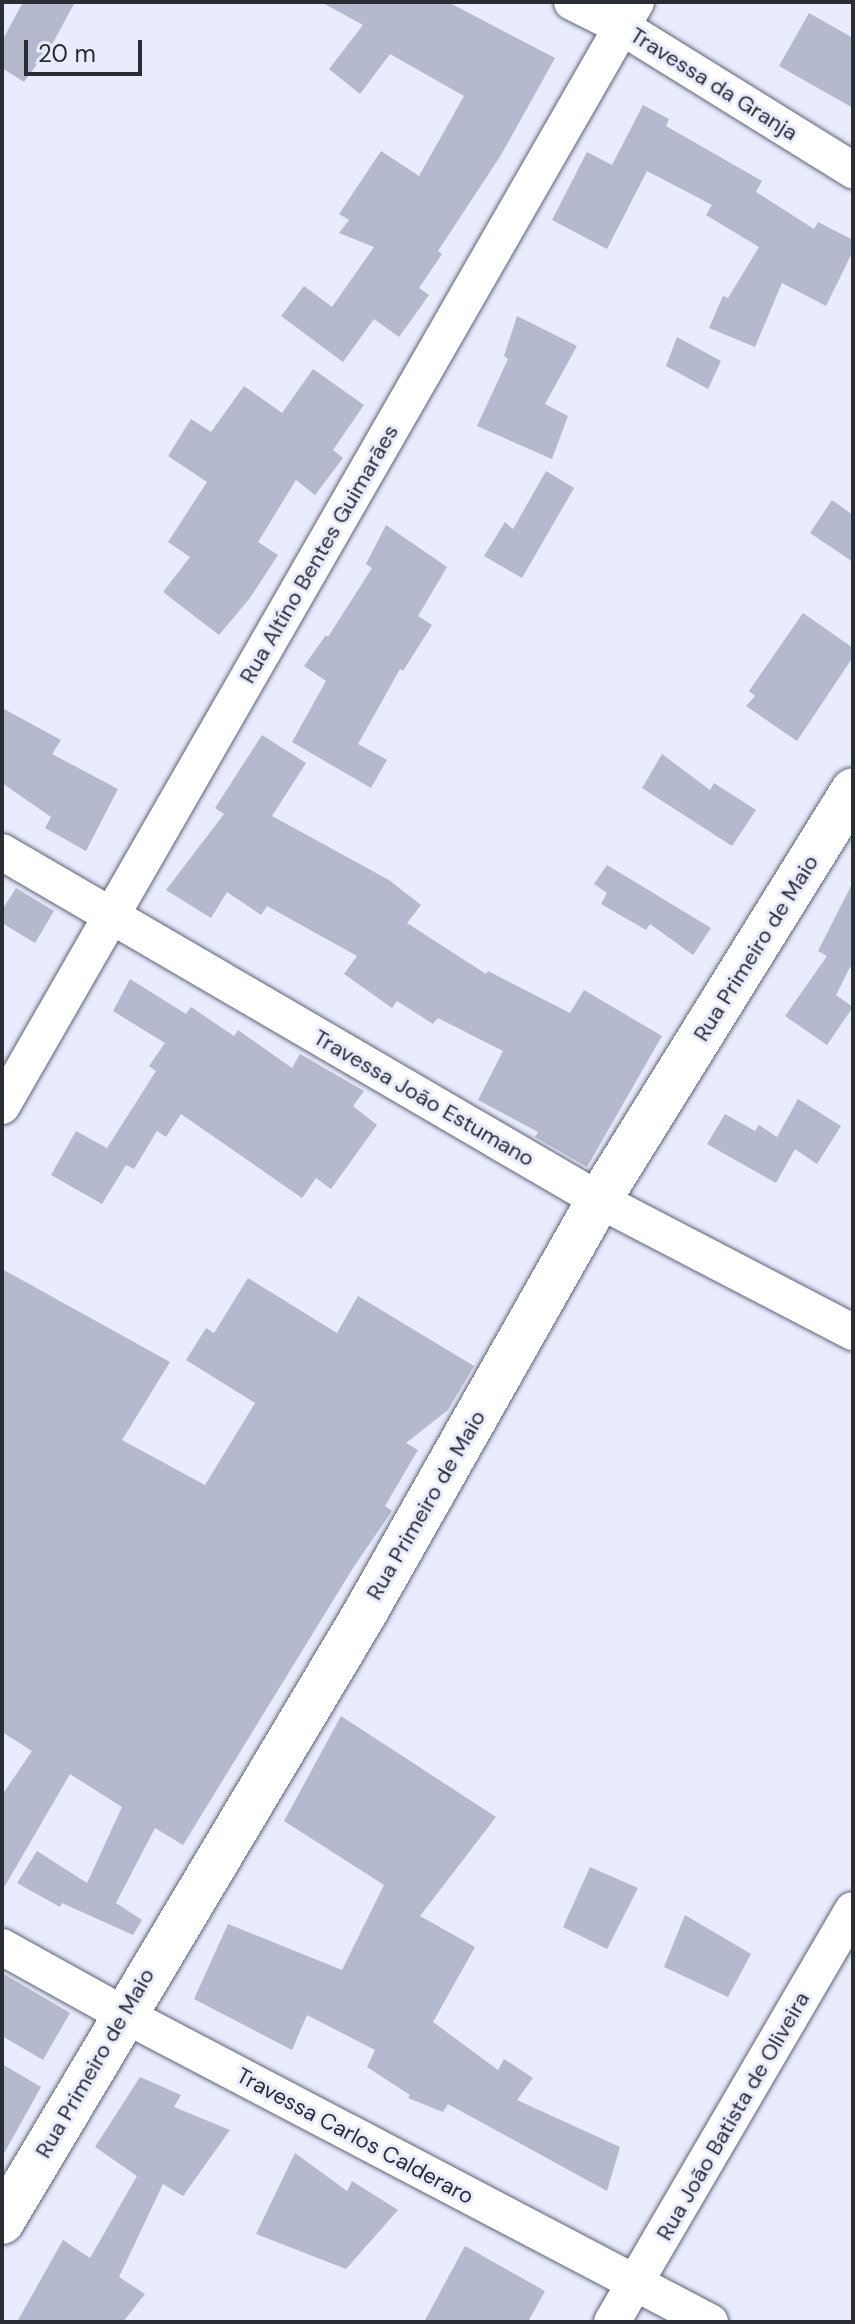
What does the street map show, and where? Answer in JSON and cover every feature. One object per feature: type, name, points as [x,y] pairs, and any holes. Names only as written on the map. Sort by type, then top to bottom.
[{"type":"street","name":"Travessa da Granja","points":[[572,2],[629,14],[853,170]]},
{"type":"street","name":"Rua Altíno Bentes Guimarães","points":[[2,1106],[629,14]]},
{"type":"street","name":"Rua Primeiro de Maio","points":[[2,2222],[123,2014],[365,1613],[599,1200],[853,790]]},
{"type":"street","name":"Travessa João Estumano","points":[[2,852],[599,1200],[853,1332]]},
{"type":"street","name":"Rua João Batista de Oliveira","points":[[612,2322],[853,1910]]},
{"type":"street","name":"Travessa Carlos Calderaro","points":[[2,1947],[123,2014],[710,2322]]},
{"type":"building","points":[[23,2],[75,2],[54,41],[24,82],[2,68],[2,41]]},
{"type":"building","points":[[321,2],[448,2],[555,58],[501,155],[438,251],[442,254],[419,288],[429,295],[399,337],[374,319],[343,362],[281,316],[304,286],[332,307],[374,247],[339,233],[349,220],[339,214],[381,151],[419,176],[464,96],[390,54],[360,94],[329,69],[363,25]]},
{"type":"building","points":[[809,13],[853,38],[853,108],[779,66]]},
{"type":"building","points":[[643,105],[669,119],[666,126],[762,181],[756,192],[814,229],[818,222],[853,240],[853,251],[826,306],[782,283],[755,347],[709,328],[723,296],[728,298],[759,247],[706,215],[712,205],[647,171],[607,249],[552,220],[587,152],[612,165]]},
{"type":"building","points":[[517,316],[577,346],[545,404],[568,416],[552,459],[477,426],[508,359],[504,356]]},
{"type":"building","points":[[677,337],[721,361],[708,389],[666,366]]},
{"type":"building","points":[[313,369],[364,405],[333,450],[343,458],[315,495],[296,480],[258,542],[278,555],[250,598],[219,635],[163,592],[190,557],[168,542],[207,482],[168,456],[191,419],[211,432],[244,386],[282,413]]},
{"type":"building","points":[[546,471],[574,488],[522,578],[484,556],[505,522],[513,529]]},
{"type":"building","points":[[832,500],[853,515],[853,562],[810,533]]},
{"type":"building","points":[[386,525],[447,567],[418,616],[432,625],[403,671],[400,669],[358,744],[387,760],[371,788],[292,742],[326,681],[304,666],[326,635],[328,637],[372,568],[366,564]]},
{"type":"building","points":[[803,613],[853,648],[853,657],[797,741],[746,706],[755,696],[749,691]]},
{"type":"building","points":[[2,708],[61,740],[52,754],[118,789],[86,851],[45,828],[51,817],[2,783]]},
{"type":"building","points":[[262,735],[306,763],[272,816],[389,880],[421,905],[407,923],[486,974],[488,971],[570,1013],[584,990],[662,1036],[587,1167],[535,1137],[538,1132],[478,1100],[503,1051],[438,1018],[433,1024],[397,1001],[392,1008],[344,974],[357,956],[267,906],[261,915],[227,892],[211,918],[166,890],[224,814],[215,808]]},
{"type":"building","points":[[662,754],[710,790],[714,783],[756,810],[732,846],[642,788]]},
{"type":"building","points":[[607,865],[711,928],[693,955],[650,924],[646,930],[601,904],[607,893],[594,884]]},
{"type":"building","points":[[853,882],[853,969],[850,967],[836,995],[853,1007],[827,1045],[785,1016],[827,956],[818,951]]},
{"type":"building","points":[[16,888],[54,911],[35,943],[2,923],[2,910]]},
{"type":"building","points":[[130,979],[186,1014],[191,1007],[234,1036],[238,1030],[292,1068],[300,1054],[364,1091],[353,1106],[377,1125],[331,1189],[316,1178],[302,1198],[181,1114],[166,1137],[157,1131],[134,1169],[126,1165],[102,1204],[51,1175],[76,1131],[107,1148],[156,1071],[149,1066],[165,1043],[113,1011]]},
{"type":"building","points":[[798,1099],[841,1126],[817,1164],[795,1149],[776,1183],[707,1144],[725,1114],[755,1131],[759,1125],[777,1137]]},
{"type":"building","points":[[2,1269],[170,1362],[122,1440],[205,1485],[255,1403],[186,1360],[206,1328],[214,1333],[248,1278],[337,1333],[358,1296],[474,1366],[448,1410],[406,1443],[418,1450],[385,1506],[392,1511],[353,1568],[183,1845],[155,1828],[116,1903],[142,1920],[133,1935],[62,1903],[60,1907],[17,1883],[37,1851],[87,1883],[122,1807],[70,1774],[2,1891],[2,1795],[32,1751],[2,1732]]},
{"type":"building","points":[[341,1716],[496,1817],[420,1916],[475,1947],[433,2022],[498,2070],[504,2059],[533,2078],[517,2100],[620,2147],[607,2191],[448,2104],[443,2112],[408,2098],[410,2095],[367,2067],[375,2050],[307,2015],[292,2050],[194,1999],[228,1924],[342,1970],[384,1885],[284,1821]]},
{"type":"building","points":[[590,1867],[638,1888],[607,1949],[563,1927]]},
{"type":"building","points":[[685,1915],[751,1954],[728,1997],[664,1967]]},
{"type":"building","points":[[2,1973],[70,2013],[43,2060],[2,2036]]},
{"type":"building","points":[[2,2064],[41,2087],[2,2157]]},
{"type":"building","points":[[140,2077],[181,2095],[174,2107],[230,2130],[183,2196],[163,2184],[119,2277],[145,2294],[123,2322],[17,2322],[63,2240],[90,2258],[137,2176],[95,2147]]},
{"type":"building","points":[[295,2153],[347,2191],[352,2181],[398,2210],[346,2269],[256,2234]]},
{"type":"building","points":[[465,2246],[545,2291],[528,2322],[424,2322]]}]
